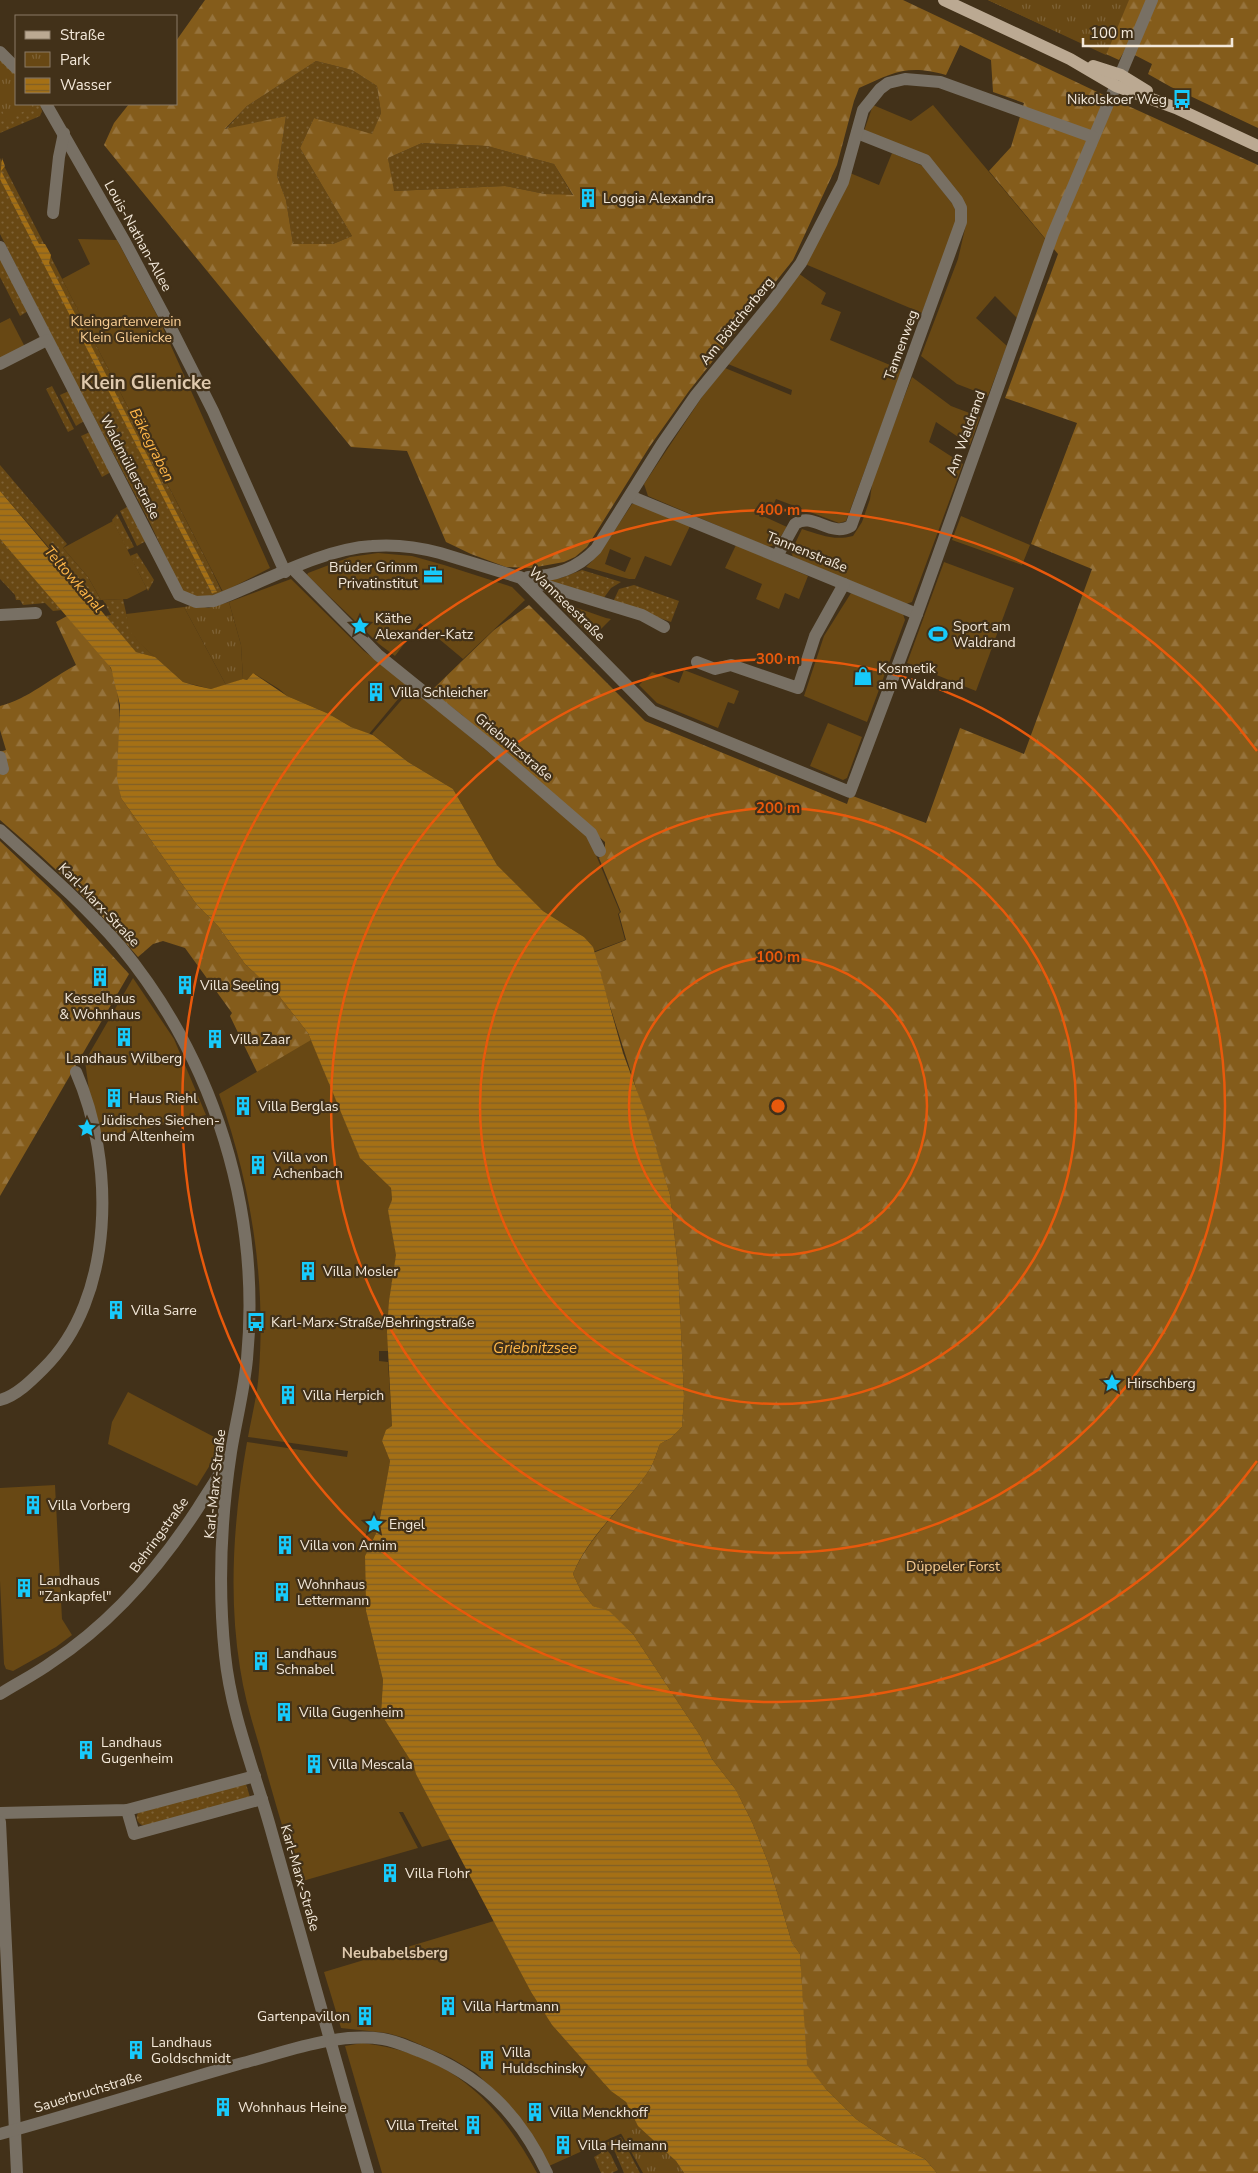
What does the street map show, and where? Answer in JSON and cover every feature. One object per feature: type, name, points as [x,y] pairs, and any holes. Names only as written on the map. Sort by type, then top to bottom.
[{"type":"main road","points":[[944,0],[1258,146]]},
{"type":"street","points":[[1118,80],[1152,0]]},
{"type":"street","points":[[0,52],[15,67]]},
{"type":"street","name":"Am Böttcherberg","points":[[520,577],[558,574],[584,561],[596,549],[662,444],[696,395],[801,263],[842,182],[863,110],[880,89],[888,83],[897,80],[915,79],[940,82],[1093,137]]},
{"type":"street","name":"Am Waldrand","points":[[850,792],[917,614],[1053,234],[1118,80]]},
{"type":"street","name":"Louis-Nathan-Allee","points":[[47,105],[64,132],[129,250],[213,411],[289,571]]},
{"type":"street","points":[[53,213],[59,157],[64,132]]},
{"type":"street","name":"Tannenweg","points":[[777,556],[795,524],[798,522],[807,520],[836,530],[844,530],[851,526],[961,222],[961,208],[957,200],[925,160],[856,133]]},
{"type":"street","name":"Waldmüllerstraße","points":[[0,247],[179,595]]},
{"type":"street","points":[[0,364],[47,340]]},
{"type":"street","name":"Tannenstraße","points":[[630,496],[917,614]]},
{"type":"street","name":"Wannseestraße","points":[[179,595],[196,602],[214,601],[338,552],[370,546],[389,545],[429,550],[520,577],[652,711],[850,792]]},
{"type":"street","name":"Griebnitzstraße","points":[[289,571],[378,654],[487,743],[591,833],[600,850]]},
{"type":"street","points":[[520,577],[642,615],[664,627]]},
{"type":"street","points":[[697,662],[715,669],[731,665],[798,688],[815,636],[844,584]]},
{"type":"street","points":[[0,615],[36,613]]},
{"type":"street","name":"Karl-Marx-Straße","points":[[0,830],[85,908],[136,967],[162,1005],[185,1045],[205,1086],[221,1129],[242,1212],[248,1263],[250,1308],[245,1377],[231,1453],[222,1557],[224,1640],[231,1693],[368,2173]]},
{"type":"street","points":[[0,1400],[13,1394],[36,1376],[60,1351],[80,1318],[92,1281],[102,1219],[102,1193],[97,1140],[85,1094],[76,1072]]},
{"type":"street","name":"Behringstraße","points":[[0,1694],[52,1662],[86,1638],[118,1610],[152,1572],[182,1532],[218,1477],[231,1453]]},
{"type":"street","points":[[0,1813],[127,1810],[255,1776]]},
{"type":"street","points":[[127,1810],[134,1834],[262,1799]]},
{"type":"street","points":[[0,1822],[17,2173]]},
{"type":"street","name":"Sauerbruchstraße","points":[[0,2134],[130,2095],[330,2040],[385,2039],[428,2055],[468,2075],[501,2104],[530,2142],[546,2173]]},
{"type":"green space","name":"Düppeler Forst","points":[[205,0],[903,0],[1093,90],[1258,165],[1258,2173],[937,2173],[925,2159],[889,2141],[856,2119],[826,2089],[806,2065],[800,1954],[792,1943],[769,1865],[752,1822],[736,1790],[712,1759],[701,1737],[633,1634],[609,1612],[593,1606],[581,1591],[573,1574],[589,1546],[650,1469],[660,1444],[671,1438],[682,1427],[684,1397],[678,1267],[670,1195],[593,953],[626,940],[619,914],[621,912],[599,858],[605,849],[605,842],[462,715],[431,691],[494,630],[529,605],[645,721],[847,804],[850,795],[926,823],[960,728],[1024,754],[1092,569],[1031,544],[1077,423],[1005,398],[1058,254],[989,171],[1011,147],[1024,103],[993,92],[991,60],[960,45],[946,75],[921,70],[901,71],[859,88],[837,165],[793,260],[689,391],[650,446],[587,547],[575,557],[564,562],[531,568],[506,567],[446,542],[407,451],[351,447],[104,145],[114,123],[128,105],[178,105],[178,38]],"holes":[[[316,61],[352,70],[377,86],[381,113],[372,134],[314,118],[300,148],[352,236],[333,244],[293,244],[286,200],[277,176],[286,116],[225,129],[247,106]],[[422,143],[487,146],[554,164],[573,195],[545,194],[505,186],[394,191],[388,158]]]},
{"type":"green space","points":[[988,0],[1258,0],[1258,128],[1171,87],[1148,74],[1152,64],[1125,50],[1119,60]]},
{"type":"green space","points":[[988,0],[1129,0],[1106,55]]},
{"type":"green space","points":[[0,59],[15,73],[15,105],[40,105],[42,111],[40,116],[0,133]]},
{"type":"green space","points":[[316,61],[352,70],[377,86],[381,113],[372,135],[314,118],[300,148],[352,236],[333,244],[293,244],[286,200],[277,176],[286,116],[225,130],[247,106]]},
{"type":"green space","points":[[1,67],[15,83],[15,105],[36,105],[7,120],[0,107]]},
{"type":"green space","points":[[873,105],[911,121],[933,105],[1046,240],[1017,318],[995,296],[976,318],[1007,346],[988,396],[957,384],[921,356],[958,259],[967,220],[929,158],[864,131]]},
{"type":"green space","points":[[422,143],[487,146],[554,164],[573,196],[545,194],[505,186],[393,191],[388,158]]},
{"type":"green space","points":[[892,153],[923,166],[954,206],[958,218],[922,313],[805,264],[850,173],[879,185]]},
{"type":"green space","points":[[0,158],[224,596],[197,598],[182,591],[149,521],[0,234]]},
{"type":"green space","name":"Kleingartenverein Klein Glienicke","points":[[78,239],[117,240],[159,319],[270,568],[223,592],[62,279],[90,264]]},
{"type":"green space","points":[[0,257],[28,311],[20,316],[0,277]]},
{"type":"green space","points":[[798,273],[826,293],[821,304],[841,312],[830,340],[902,370],[846,521],[839,523],[776,499],[769,514],[765,512],[763,516],[787,527],[775,545],[768,547],[648,496],[644,484],[702,397],[725,368],[791,395],[792,390],[728,364]]},
{"type":"green space","points":[[10,318],[25,347],[0,359],[0,323]]},
{"type":"green space","points":[[912,377],[951,406],[980,417],[970,445],[936,422],[929,442],[963,464],[912,602],[906,604],[793,557],[791,552],[802,529],[834,538],[853,536],[862,522],[870,499],[873,477]]},
{"type":"green space","points":[[52,386],[74,429],[68,432],[46,389]]},
{"type":"green space","points":[[69,391],[84,421],[76,426],[60,395]]},
{"type":"green space","points":[[90,432],[111,472],[102,477],[81,436]]},
{"type":"green space","points":[[0,465],[67,544],[63,548],[88,577],[101,600],[92,601],[90,595],[0,491]]},
{"type":"green space","points":[[632,504],[637,504],[690,526],[671,566],[645,556],[635,579],[586,567],[599,554]],"holes":[[[610,549],[631,558],[625,572],[605,564]]]},
{"type":"green space","points":[[127,507],[146,541],[137,546],[120,511]]},
{"type":"green space","points":[[117,514],[134,547],[127,550],[112,520]]},
{"type":"green space","points":[[961,516],[1030,545],[1022,565],[952,540]]},
{"type":"green space","points":[[113,521],[147,589],[127,599],[101,600],[88,577],[63,548]]},
{"type":"green space","points":[[0,539],[62,610],[53,611],[45,603],[23,605],[20,600],[16,600],[15,595],[0,579]]},
{"type":"green space","points":[[736,545],[808,576],[799,599],[785,593],[779,609],[756,599],[762,584],[725,568]]},
{"type":"green space","points":[[137,553],[154,580],[148,591],[130,556]]},
{"type":"green space","points":[[378,553],[412,556],[444,565],[512,587],[525,600],[463,659],[420,623],[395,656],[379,644],[307,575],[350,557]]},
{"type":"green space","points":[[944,562],[1014,588],[976,691],[907,663]]},
{"type":"green space","points":[[582,570],[621,582],[611,588],[603,599],[543,580],[561,578]]},
{"type":"green space","points":[[291,579],[364,651],[409,686],[369,734],[287,696],[253,673],[247,680],[243,679],[241,645],[229,602]]},
{"type":"green space","points":[[634,585],[679,601],[671,622],[613,602],[619,589]]},
{"type":"green space","points":[[851,593],[903,614],[905,620],[867,722],[804,696],[824,636]]},
{"type":"green space","points":[[123,599],[132,632],[140,643],[155,657],[136,652],[105,616],[111,615],[103,600]]},
{"type":"green space","points":[[229,602],[241,645],[243,679],[226,685],[184,607],[197,605],[208,608]]},
{"type":"green space","points":[[560,602],[611,619],[592,638],[559,605]]},
{"type":"green space","points":[[184,607],[226,685],[211,689],[183,682],[140,644],[129,630],[126,614]]},
{"type":"green space","points":[[67,616],[108,664],[116,685],[119,717],[119,782],[121,798],[197,905],[218,926],[245,964],[279,996],[308,1033],[360,1158],[392,1200],[388,1210],[396,1255],[389,1301],[388,1351],[379,1351],[379,1361],[257,1072],[230,1016],[232,1013],[185,948],[163,941],[153,944],[138,957],[106,920],[72,886],[0,820],[0,752],[6,750],[0,730],[0,706],[30,693],[76,665],[56,622]]},
{"type":"green space","points":[[684,670],[739,691],[734,704],[728,702],[718,728],[657,703],[639,685],[652,672],[679,683]]},
{"type":"green space","points":[[412,688],[588,836],[620,912],[618,914],[625,940],[593,952],[584,937],[543,911],[497,865],[453,789],[408,762],[372,734]]},
{"type":"green space","points":[[828,723],[862,737],[847,778],[843,780],[810,766]]},
{"type":"green space","points":[[0,841],[60,898],[129,974],[0,1196]]},
{"type":"green space","points":[[133,978],[174,1039],[206,1115],[101,1139],[89,1090],[85,1061]]},
{"type":"green space","points":[[311,1040],[360,1158],[391,1188],[392,1200],[388,1210],[396,1255],[389,1301],[388,1351],[379,1351],[379,1361],[388,1362],[392,1426],[382,1441],[390,1461],[378,1529],[365,1556],[366,1611],[383,1680],[381,1714],[414,1766],[451,1839],[422,1847],[403,1812],[399,1812],[418,1848],[299,1882],[251,1718],[236,1640],[234,1555],[242,1470],[247,1442],[347,1457],[348,1451],[248,1437],[259,1370],[261,1335],[258,1265],[247,1195],[230,1127],[219,1094]]},
{"type":"green space","points":[[128,1392],[220,1440],[210,1465],[197,1486],[108,1444],[112,1422]]},
{"type":"green space","points":[[55,1485],[62,1619],[72,1635],[56,1647],[13,1671],[6,1669],[4,1664],[0,1581],[0,1488]]},
{"type":"green space","points":[[245,1781],[250,1797],[144,1826],[138,1821],[138,1813]]},
{"type":"green space","points":[[494,1921],[531,1992],[552,2025],[611,2091],[626,2102],[638,2126],[549,2166],[505,2101],[476,2073],[451,2058],[405,2038],[387,2033],[341,2028],[324,1972]]},
{"type":"green space","points":[[562,2036],[676,2161],[684,2173],[643,2173],[622,2135],[590,2093]]},
{"type":"green space","points":[[362,2043],[393,2048],[420,2057],[445,2069],[467,2084],[487,2102],[505,2123],[537,2173],[382,2173],[345,2046]]},
{"type":"green space","points":[[621,2137],[640,2173],[624,2173],[615,2152],[606,2143]]},
{"type":"green space","points":[[605,2148],[611,2155],[618,2170],[612,2173],[601,2173],[594,2157],[601,2153],[601,2149]]},
{"type":"water","name":"Bäkegraben","points":[[2,158],[5,166],[1,171],[39,244],[45,244],[51,255],[49,263],[217,592],[212,593],[0,179]]},
{"type":"water","name":"Griebnitzsee","points":[[0,491],[136,652],[155,657],[183,682],[211,689],[243,679],[247,680],[253,673],[287,696],[329,714],[351,727],[373,735],[408,762],[453,789],[497,865],[543,911],[584,937],[593,947],[623,1053],[646,1115],[670,1195],[678,1267],[684,1397],[682,1427],[671,1438],[660,1444],[650,1469],[588,1546],[573,1574],[581,1591],[593,1606],[609,1611],[633,1634],[701,1737],[712,1759],[736,1790],[752,1822],[769,1865],[792,1943],[800,1954],[807,2065],[826,2089],[856,2119],[889,2141],[925,2159],[937,2173],[684,2173],[676,2161],[638,2126],[626,2102],[611,2091],[552,2025],[531,1992],[416,1774],[414,1766],[381,1714],[383,1680],[366,1611],[365,1556],[378,1529],[390,1461],[382,1441],[386,1430],[392,1426],[387,1332],[389,1301],[396,1255],[388,1210],[392,1200],[391,1188],[360,1158],[308,1033],[279,996],[245,964],[218,926],[197,905],[121,798],[117,778],[120,705],[111,668],[0,539]]},
{"type":"place","name":"Nikolskoer Weg","points":[[1182,99]]},
{"type":"place","name":"Loggia Alexandra","points":[[588,198]]},
{"type":"place","name":"Brüder Grimm Privatinstitut","points":[[433,575]]},
{"type":"place","name":"Käthe Alexander-Katz","points":[[360,626]]},
{"type":"place","name":"Sport am Waldrand","points":[[938,634]]},
{"type":"place","name":"Kosmetik am Waldrand","points":[[863,676]]},
{"type":"place","name":"Villa Schleicher","points":[[376,692]]},
{"type":"place","name":"Kesselhaus & Wohnhaus","points":[[100,977]]},
{"type":"place","name":"Villa Seeling","points":[[185,985]]},
{"type":"place","name":"Landhaus Wilberg","points":[[124,1037]]},
{"type":"place","name":"Villa Zaar","points":[[215,1039]]},
{"type":"place","name":"Haus Riehl","points":[[114,1098]]},
{"type":"place","name":"Villa Berglas","points":[[243,1106]]},
{"type":"place","name":"Jüdisches Siechen- und Altenheim","points":[[87,1128]]},
{"type":"place","name":"Villa von Achenbach","points":[[258,1165]]},
{"type":"place","name":"Villa Mosler","points":[[308,1271]]},
{"type":"place","name":"Villa Sarre","points":[[116,1310]]},
{"type":"place","name":"Karl-Marx-Straße/Behringstraße","points":[[256,1322]]},
{"type":"place","name":"Hirschberg","points":[[1112,1383]]},
{"type":"place","name":"Villa Herpich","points":[[288,1395]]},
{"type":"place","name":"Villa Vorberg","points":[[33,1505]]},
{"type":"place","name":"Engel","points":[[374,1524]]},
{"type":"place","name":"Villa von Arnim","points":[[285,1545]]},
{"type":"place","name":"Landhaus \"Zankapfel\"","points":[[24,1588]]},
{"type":"place","name":"Wohnhaus Lettermann","points":[[282,1592]]},
{"type":"place","name":"Landhaus Schnabel","points":[[261,1661]]},
{"type":"place","name":"Villa Gugenheim","points":[[284,1712]]},
{"type":"place","name":"Landhaus Gugenheim","points":[[86,1750]]},
{"type":"place","name":"Villa Mescala","points":[[314,1764]]},
{"type":"place","name":"Villa Flohr","points":[[390,1873]]},
{"type":"place","name":"Villa Hartmann","points":[[448,2006]]},
{"type":"place","name":"Gartenpavillon","points":[[365,2016]]},
{"type":"place","name":"Landhaus Goldschmidt","points":[[136,2050]]},
{"type":"place","name":"Villa Huldschinsky","points":[[487,2060]]},
{"type":"place","name":"Wohnhaus Heine","points":[[223,2107]]},
{"type":"place","name":"Villa Menckhoff","points":[[535,2112]]},
{"type":"place","name":"Villa Treitel","points":[[473,2125]]},
{"type":"place","name":"Villa Heimann","points":[[563,2145]]},
{"type":"district","name":"Klein Glienicke","points":[[146,383]]},
{"type":"district","name":"Neubabelsberg","points":[[395,1953]]},
{"type":"water label","name":"Teltowkanal","points":[[74,579]]}]
